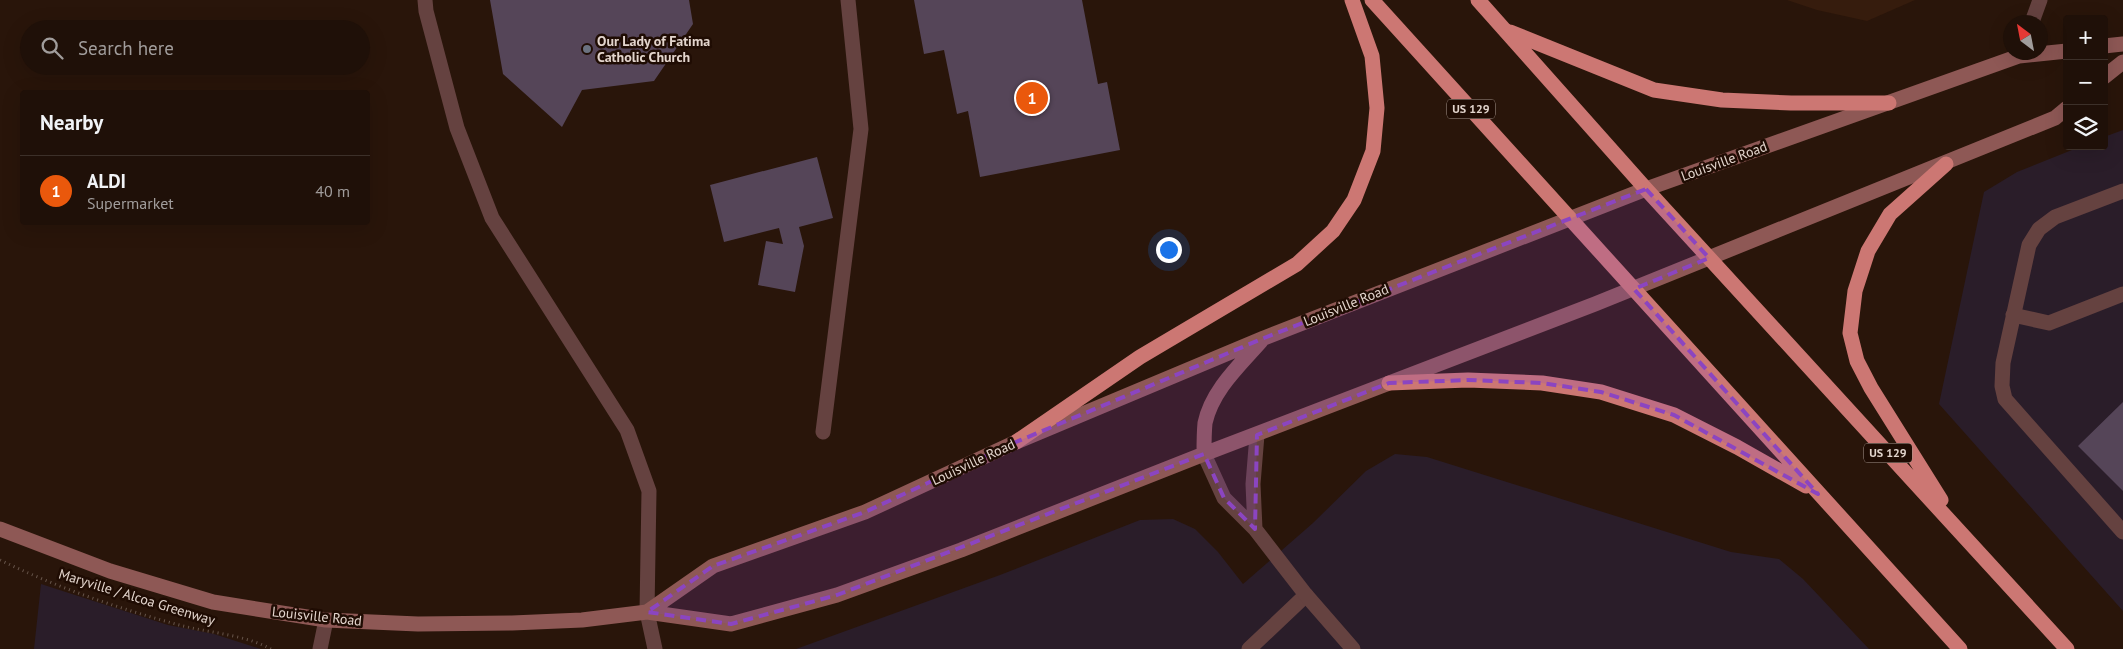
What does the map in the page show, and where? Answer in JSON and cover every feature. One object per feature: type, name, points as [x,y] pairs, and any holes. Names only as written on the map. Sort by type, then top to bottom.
[{"type":"highway","points":[[1016,442],[1140,357],[1297,264],[1333,231],[1354,200],[1374,151],[1377,108],[1372,56],[1352,0]]},
{"type":"highway","name":"US 129","points":[[1372,0],[1960,649]]},
{"type":"highway","name":"US 129","points":[[1478,0],[1646,189],[2067,649]]},
{"type":"highway","points":[[1506,31],[1654,90],[1722,100],[1791,103],[1889,103]]},
{"type":"highway","points":[[1946,164],[1890,214],[1868,252],[1855,291],[1850,333],[1857,361],[1871,388],[1961,533]]},
{"type":"highway","points":[[1389,383],[1468,380],[1542,383],[1601,392],[1674,416],[1736,447],[1818,494]]},
{"type":"main road","points":[[2108,46],[2123,44]]},
{"type":"main road","name":"Louisville Road","points":[[2048,52],[2063,51]]},
{"type":"main road","name":"Louisville Road","points":[[647,612],[713,566],[865,512],[1016,442],[1264,338],[1646,189],[2004,60]]},
{"type":"main road","points":[[2108,75],[2123,62]]},
{"type":"main road","name":"Louisville Road","points":[[0,529],[110,570],[213,602],[326,620],[418,624],[512,623],[582,620],[647,612],[731,624],[837,594],[961,550],[1204,454],[1634,289],[1946,164],[2054,118],[2063,111]]},
{"type":"main road","points":[[1204,454],[1205,423],[1215,397],[1230,376],[1264,338]]},
{"type":"street","points":[[425,0],[457,128],[492,218],[627,430],[650,491],[647,612],[655,649]]},
{"type":"street","points":[[823,432],[861,129],[848,0]]},
{"type":"street","points":[[2035,15],[2040,0]]},
{"type":"street","points":[[2123,191],[2055,216],[2039,229],[2029,245],[2003,363],[2002,386],[2005,399],[2123,532]]},
{"type":"street","points":[[2013,315],[2049,323],[2123,294]]},
{"type":"street","points":[[1255,529],[1253,484],[1257,435]]},
{"type":"street","points":[[1204,454],[1224,498],[1255,529],[1306,595],[1353,649]]},
{"type":"street","points":[[1249,649],[1306,595]]},
{"type":"street","points":[[320,649],[326,620]]},
{"type":"path","name":"Maryville / Alcoa Greenway","points":[[0,560],[40,579],[112,604],[183,626],[259,643],[271,649]]},
{"type":"highlighted area","points":[[1646,189],[1709,258],[1634,289],[1818,494],[1674,415],[1601,392],[1542,383],[1468,380],[1389,383],[1257,435],[1255,529],[1224,498],[1204,454],[837,595],[731,624],[647,612],[713,566],[865,512],[1016,442],[1264,338]]},
{"type":"shaded area","points":[[1787,0],[1915,0],[1867,21],[1817,10]]},
{"type":"shaded area","points":[[2123,130],[2123,611],[1939,404],[1984,192],[2017,172],[2072,150],[2108,150],[2108,136]]},
{"type":"shaded area","points":[[1395,454],[1427,457],[1731,552],[1779,559],[1803,579],[1869,649],[796,649],[1000,575],[1140,520],[1173,519],[1195,529],[1218,552],[1243,584],[1313,523],[1366,471]]},
{"type":"shaded area","points":[[41,584],[168,625],[214,634],[261,649],[34,649]]},
{"type":"building","name":"Our Lady of Fatima Catholic Church","points":[[490,0],[689,0],[693,24],[654,81],[582,90],[562,127],[503,74]]},
{"type":"building","points":[[914,0],[1082,0],[1098,84],[1107,82],[1120,150],[980,177],[968,111],[957,114],[944,50],[924,54]]},
{"type":"building","points":[[817,157],[833,218],[799,227],[804,246],[795,292],[758,285],[766,241],[783,244],[779,228],[724,242],[710,185]]},
{"type":"building","points":[[2123,402],[2123,491],[2078,446]]},
{"type":"place","name":"Our Lady of Fatima Catholic Church","points":[[587,49]]},
{"type":"place","name":"ALDI","points":[[1032,98]]}]
